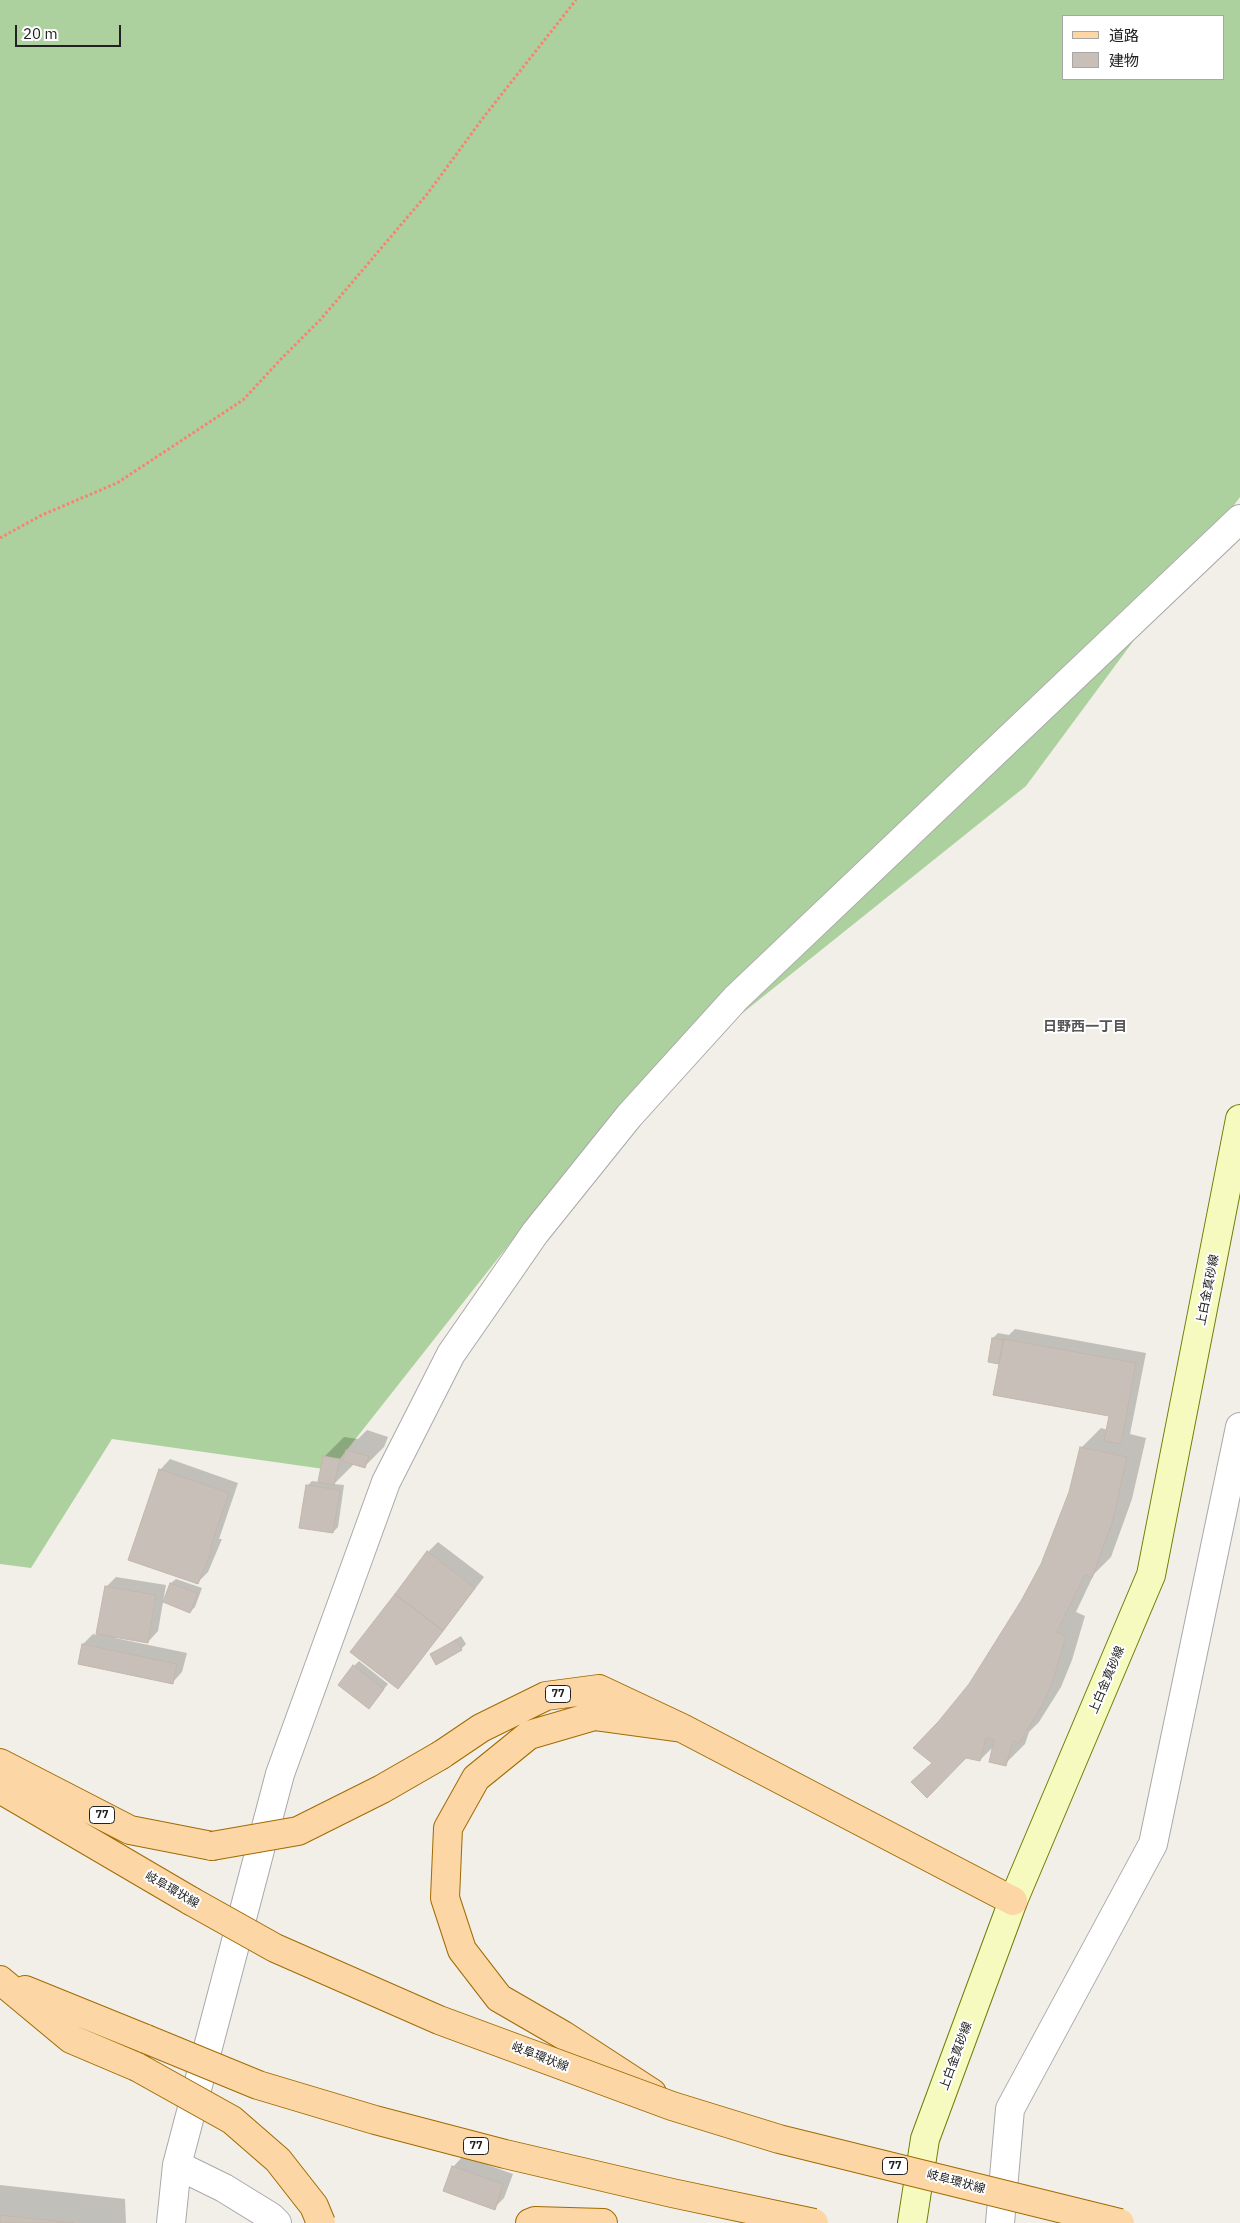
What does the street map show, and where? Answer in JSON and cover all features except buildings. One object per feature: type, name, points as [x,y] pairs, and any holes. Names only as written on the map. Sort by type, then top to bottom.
[{"type":"main road","name":"上白金真砂線","points":[[912,2223],[925,2139],[1013,1901],[1151,1576],[1185,1411],[1240,1119]]},
{"type":"main road","name":"77","points":[[0,1763],[130,1830],[212,1846],[298,1831],[382,1789],[441,1755],[481,1728],[546,1696],[599,1689],[682,1728],[1013,1901]]},
{"type":"main road","name":"77","points":[[672,2106],[564,2035],[499,1998],[462,1950],[445,1898],[448,1828],[476,1778],[529,1735],[594,1716],[682,1728]]},
{"type":"main road","name":"岐阜環状線","points":[[0,1789],[275,1948],[439,2020],[672,2106],[779,2138],[1120,2223]]},
{"type":"main road","name":"77","points":[[0,1980],[258,2085],[375,2120],[505,2154],[662,2191],[814,2223]]},
{"type":"main road","name":"77","points":[[0,1980],[71,2039],[137,2066],[238,2126],[278,2160],[314,2206],[321,2223]]},
{"type":"main road","points":[[530,2223],[535,2221],[603,2223]]},
{"type":"street","points":[[171,2223],[177,2165],[280,1774],[386,1482],[451,1354],[535,1233],[629,1116],[736,998],[1240,519]]},
{"type":"street","points":[[1000,2223],[1010,2109],[1153,1844],[1240,1427]]},
{"type":"street","points":[[177,2165],[224,2188],[271,2217],[277,2223]]},
{"type":"path","points":[[0,538],[42,515],[117,483],[243,400],[321,319],[428,193],[483,118],[576,0]]},
{"type":"green space","points":[[0,0],[1240,0],[1240,497],[1026,786],[604,1124],[331,1470],[112,1439],[31,1568],[0,1564]]},
{"type":"district","name":"日野西一丁目","points":[[1085,1027]]}]
